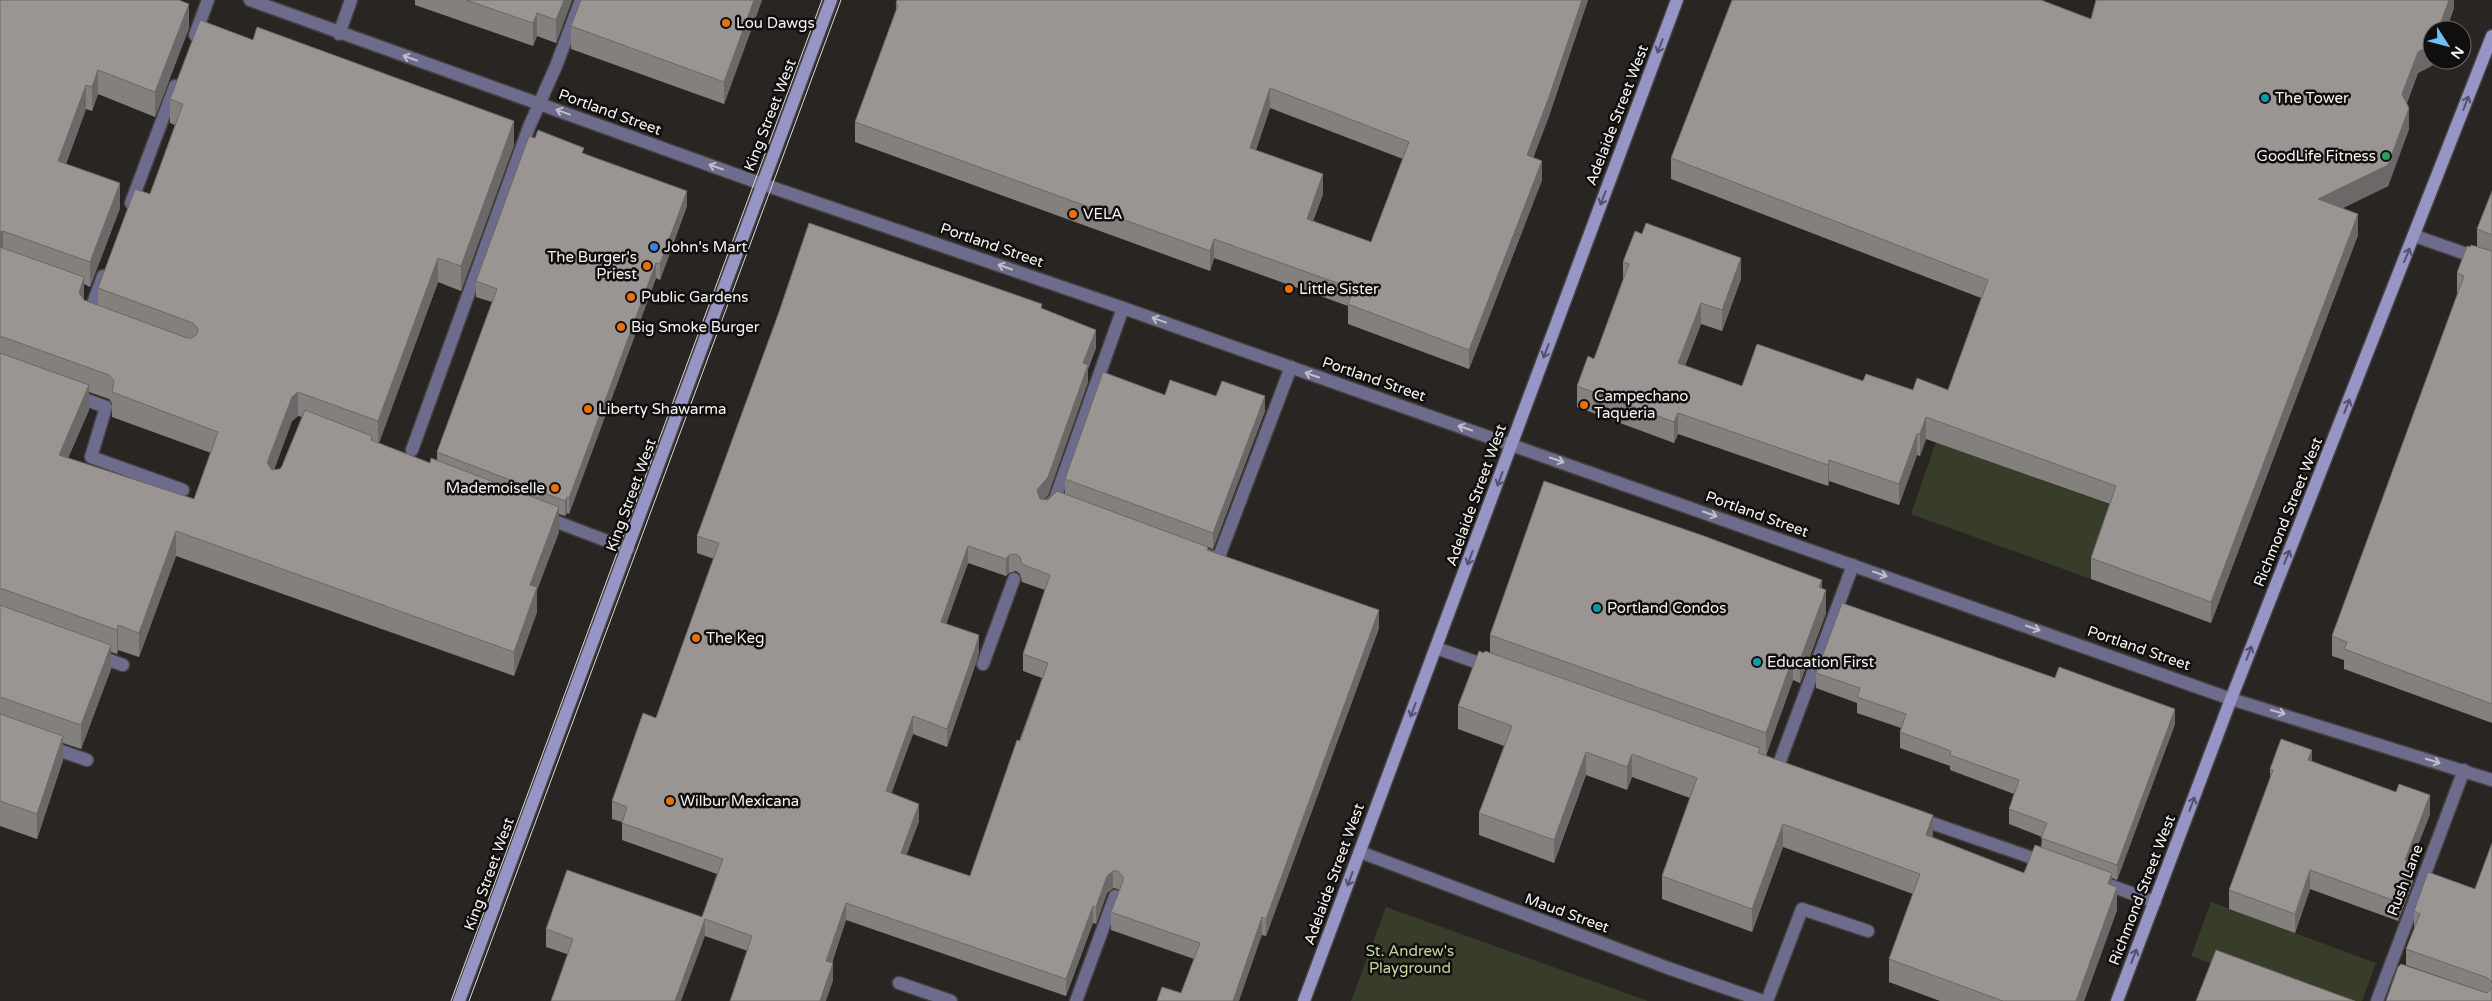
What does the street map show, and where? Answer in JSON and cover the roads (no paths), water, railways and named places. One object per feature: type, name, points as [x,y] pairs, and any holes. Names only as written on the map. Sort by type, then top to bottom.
[{"type":"main road","name":"King Street West","points":[[459,1001],[831,0]]},
{"type":"main road","name":"Adelaide Street West","points":[[1304,1001],[1502,476],[1511,444],[1677,0]]},
{"type":"main road","name":"Richmond Street West","points":[[2117,1001],[2231,699],[2415,236],[2492,36]]},
{"type":"street","points":[[190,47],[208,0]]},
{"type":"street","name":"Portland Street","points":[[250,0],[339,34],[762,184],[1511,444],[2231,699],[2492,780]]},
{"type":"street","points":[[339,34],[351,0]]},
{"type":"street","points":[[412,450],[539,104],[556,66],[581,0]]},
{"type":"street","points":[[127,214],[180,75]]},
{"type":"street","points":[[2415,236],[2492,263]]},
{"type":"street","points":[[96,320],[88,317],[91,296],[109,260]]},
{"type":"street","points":[[1045,510],[1060,500],[1123,308]]},
{"type":"street","points":[[1190,549],[1218,559],[1291,367]]},
{"type":"street","points":[[62,391],[106,407],[90,457],[183,490]]},
{"type":"street","points":[[530,511],[628,549]]},
{"type":"street","points":[[1777,769],[1853,565]]},
{"type":"street","points":[[983,664],[1014,579]]},
{"type":"street","points":[[1436,648],[1502,672]]},
{"type":"street","points":[[79,649],[124,665]]},
{"type":"street","points":[[35,742],[87,760]]},
{"type":"street","name":"Rush Lane","points":[[2377,1001],[2394,968],[2464,770]]},
{"type":"street","points":[[1906,814],[2062,869]]},
{"type":"street","name":"Maud Street","points":[[1360,852],[1668,968],[1765,1001]]},
{"type":"street","points":[[2090,878],[2155,902]]},
{"type":"street","points":[[1076,1001],[1115,896]]},
{"type":"street","points":[[1765,1001],[1802,909],[1868,932]]},
{"type":"street","points":[[899,983],[951,1001]]},
{"type":"tram line","points":[[451,1001],[822,0]]},
{"type":"tram line","points":[[469,1001],[841,0]]},
{"type":"place","name":"Lou Dawgs","points":[[726,23]]},
{"type":"place","name":"The Tower","points":[[2265,98]]},
{"type":"place","name":"GoodLife Fitness","points":[[2386,156]]},
{"type":"place","name":"VELA","points":[[1073,214]]},
{"type":"place","name":"John's Mart","points":[[654,247]]},
{"type":"place","name":"The Burger's Priest","points":[[647,266]]},
{"type":"place","name":"Little Sister","points":[[1289,289]]},
{"type":"place","name":"Public Gardens","points":[[631,297]]},
{"type":"place","name":"Big Smoke Burger","points":[[621,327]]},
{"type":"place","name":"Campechano Taqueria","points":[[1584,405]]},
{"type":"place","name":"Liberty Shawarma","points":[[588,409]]},
{"type":"place","name":"Mademoiselle","points":[[555,488]]},
{"type":"place","name":"Portland Condos","points":[[1597,608]]},
{"type":"place","name":"The Keg","points":[[696,638]]},
{"type":"place","name":"Education First","points":[[1757,662]]},
{"type":"place","name":"Wilbur Mexicana","points":[[670,801]]},
{"type":"park label","name":"St. Andrew's Playground","points":[[1410,960]]}]
